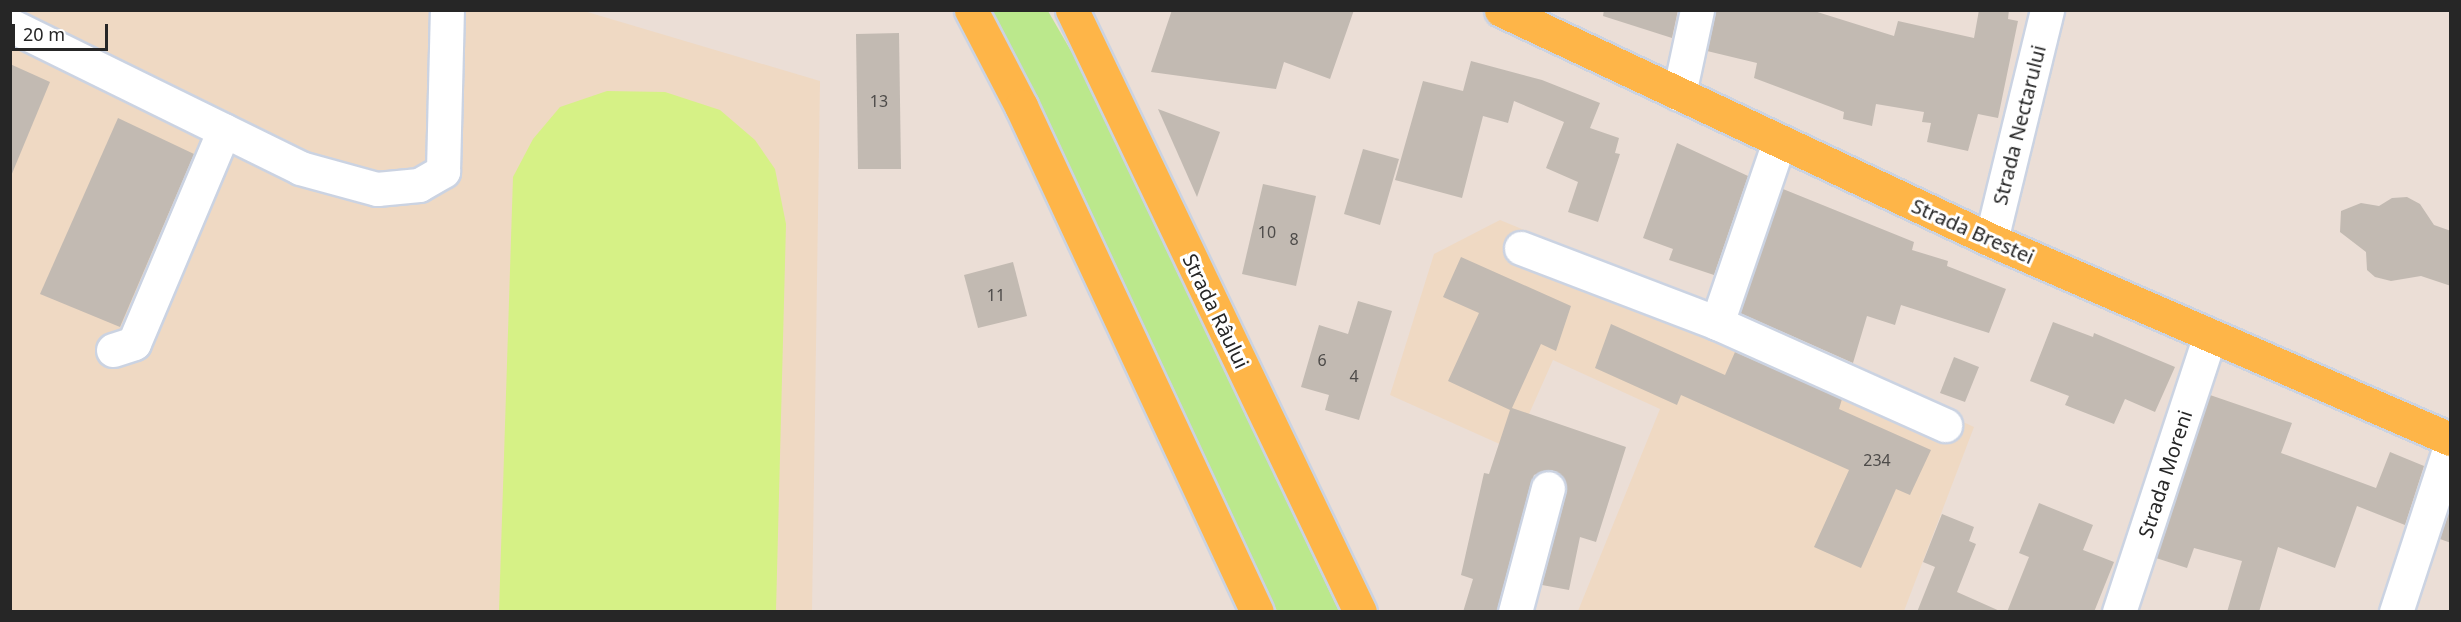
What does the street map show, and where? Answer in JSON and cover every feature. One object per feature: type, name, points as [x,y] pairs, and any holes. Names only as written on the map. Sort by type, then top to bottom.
[{"type":"main road","points":[[971,10],[1021,106],[1257,612]]},
{"type":"main road","name":"Strada Râului","points":[[1072,10],[1360,612]]},
{"type":"main road","name":"Strada Brestei","points":[[1501,10],[1991,240],[2451,439]]},
{"type":"street","points":[[10,25],[300,168],[377,189],[419,185],[443,171],[447,10]]},
{"type":"street","points":[[1679,94],[1697,10]]},
{"type":"street","name":"Strada Nectarului","points":[[1991,240],[2047,10]]},
{"type":"street","points":[[113,350],[134,342],[224,130]]},
{"type":"street","points":[[1717,323],[1779,142]]},
{"type":"street","points":[[1521,248],[1717,323],[1945,425]]},
{"type":"street","name":"Strada Moreni","points":[[2119,612],[2210,336]]},
{"type":"street","points":[[2396,612],[2451,447]]},
{"type":"street","points":[[1515,612],[1548,488]]},
{"type":"shaded area","points":[[10,11],[584,11],[820,81],[812,611],[11,611]]},
{"type":"shaded area","points":[[1500,220],[1737,317],[1974,427],[1904,611],[1578,611],[1660,409],[1553,360],[1513,450],[1390,395],[1434,254]]},
{"type":"green space","points":[[987,11],[1048,11],[1082,70],[1339,611],[1277,611]]},
{"type":"green space","points":[[607,91],[665,92],[720,110],[755,140],[775,169],[786,224],[776,611],[499,611],[513,177],[533,139],[560,107]]},
{"type":"building","points":[[1172,10],[1354,10],[1330,79],[1284,62],[1276,89],[1151,72]]},
{"type":"building","points":[[1604,10],[1678,10],[1672,38],[1603,16]]},
{"type":"building","points":[[1715,10],[1811,10],[1894,36],[1898,21],[1974,38],[1979,10],[2009,10],[2008,19],[2018,21],[1998,118],[1978,114],[1968,151],[1927,142],[1931,123],[1922,122],[1924,112],[1876,104],[1872,126],[1843,119],[1844,112],[1754,78],[1757,63],[1707,51]]},
{"type":"building","points":[[899,33],[901,169],[858,169],[856,34]]},
{"type":"building","points":[[1471,61],[1542,80],[1600,103],[1590,128],[1619,138],[1615,153],[1620,154],[1598,222],[1568,212],[1578,182],[1546,168],[1564,122],[1514,101],[1508,123],[1483,116],[1462,198],[1395,180],[1423,81],[1463,91]]},
{"type":"building","points":[[10,64],[50,82],[11,176],[10,175]]},
{"type":"building","points":[[1158,109],[1220,132],[1197,197]]},
{"type":"building","points":[[118,118],[194,154],[120,327],[40,294]]},
{"type":"building","points":[[1677,143],[1748,176],[1714,275],[1669,260],[1673,249],[1643,238]]},
{"type":"building","points":[[1363,149],[1399,159],[1380,225],[1344,214]]},
{"type":"building","points":[[1263,184],[1316,196],[1296,286],[1242,274]]},
{"type":"building","points":[[1783,189],[1914,242],[1912,250],[1948,261],[1947,266],[2006,289],[1989,333],[1901,305],[1895,325],[1867,316],[1853,363],[1740,313]]},
{"type":"building","points":[[2407,197],[2420,204],[2434,225],[2451,231],[2451,286],[2421,276],[2391,281],[2375,277],[2367,270],[2366,252],[2340,232],[2341,211],[2361,203],[2379,206],[2392,198]]},
{"type":"building","points":[[1461,257],[1571,306],[1556,351],[1541,344],[1512,408],[1626,447],[1596,542],[1580,537],[1569,590],[1542,585],[1566,483],[1552,470],[1534,475],[1497,612],[1463,612],[1473,579],[1461,575],[1484,473],[1489,474],[1510,410],[1448,381],[1479,313],[1443,297]]},
{"type":"building","points":[[1013,262],[1027,316],[978,328],[964,275]]},
{"type":"building","points":[[1358,301],[1392,311],[1359,420],[1325,410],[1329,395],[1301,387],[1319,325],[1348,334]]},
{"type":"building","points":[[2053,322],[2093,337],[2094,333],[2175,367],[2155,412],[2125,399],[2114,424],[2065,405],[2069,396],[2030,381]]},
{"type":"building","points":[[1611,324],[1725,375],[1735,352],[1842,399],[1839,409],[1931,450],[1910,495],[1896,489],[1861,568],[1814,547],[1849,470],[1681,395],[1677,405],[1595,368]]},
{"type":"building","points":[[1954,357],[1979,367],[1965,402],[1940,393]]},
{"type":"building","points":[[2210,395],[2292,423],[2281,453],[2376,488],[2390,452],[2424,466],[2405,525],[2357,506],[2335,568],[2278,547],[2259,612],[2227,612],[2242,561],[2194,548],[2187,568],[2156,558]]},
{"type":"building","points":[[2039,503],[2093,525],[2083,550],[2114,562],[2094,612],[2007,612],[2029,557],[2019,553]]},
{"type":"building","points":[[2451,506],[2451,543],[2440,539]]},
{"type":"building","points":[[1942,514],[1974,527],[1969,541],[1976,544],[1957,592],[2002,612],[1917,612],[1935,567],[1923,562]]}]
